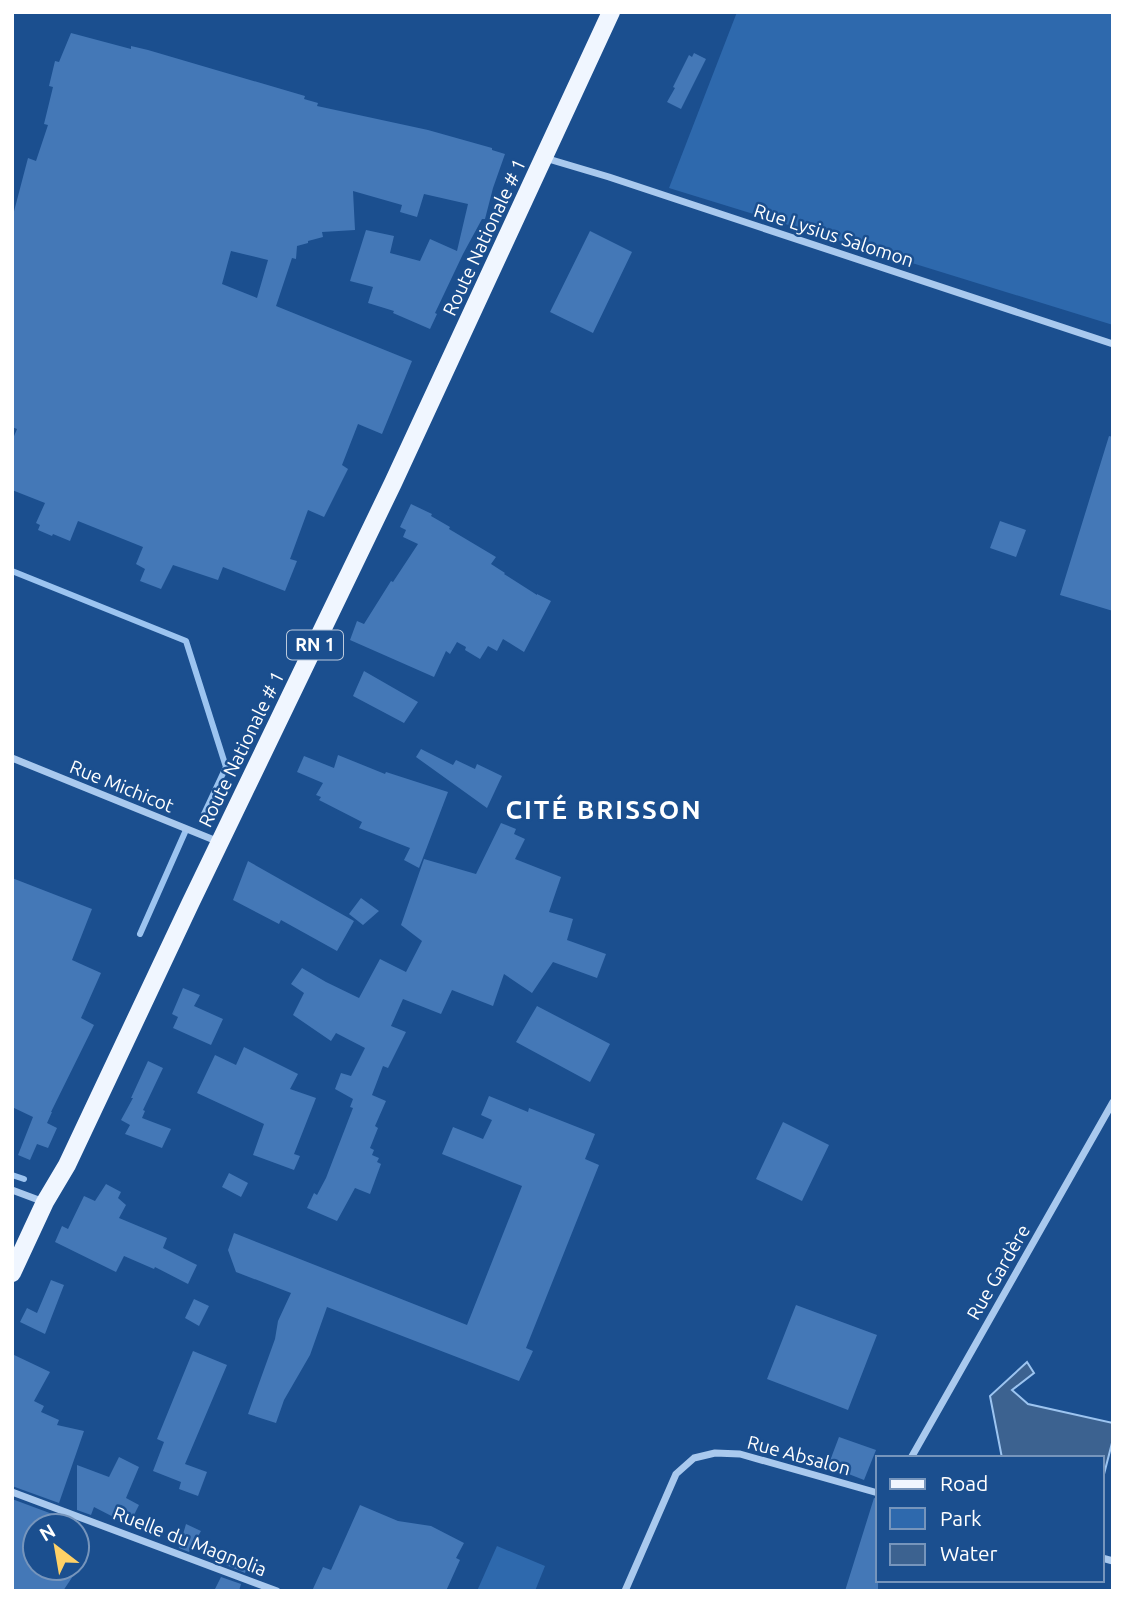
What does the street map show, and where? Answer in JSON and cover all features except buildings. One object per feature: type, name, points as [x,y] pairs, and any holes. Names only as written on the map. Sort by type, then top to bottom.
[{"type":"main road","name":"Route Nationale # 1","points":[[12,1273],[45,1202],[67,1165],[393,483],[611,12]]},
{"type":"street","name":"Rue Lysius Salomon","points":[[544,157],[1113,344]]},
{"type":"street","name":"Rue Michicot","points":[[12,758],[220,842]]},
{"type":"street","name":"Rue Gardère","points":[[912,1456],[1113,1102]]},
{"type":"street","points":[[12,1190],[45,1202]]},
{"type":"street","name":"Rue Absalon","points":[[625,1591],[676,1474],[694,1458],[715,1453],[740,1454],[876,1492]]},
{"type":"street","name":"Ruelle du Magnolia","points":[[12,1492],[277,1591]]},
{"type":"green space","points":[[737,12],[1113,12],[1113,325],[669,188]]},
{"type":"green space","points":[[497,1546],[545,1566],[535,1591],[477,1591]]},
{"type":"water","points":[[1027,1362],[1034,1373],[1012,1390],[1028,1404],[1113,1423],[1113,1439],[1104,1474],[1104,1456],[1002,1456],[990,1396]]},
{"type":"waterway","points":[[12,571],[186,641],[226,767],[204,814]]},
{"type":"waterway","points":[[140,934],[186,830]]},
{"type":"waterway","points":[[12,1175],[24,1179]]},
{"type":"district","name":"CITÉ BRISSON","points":[[604,810]]}]
